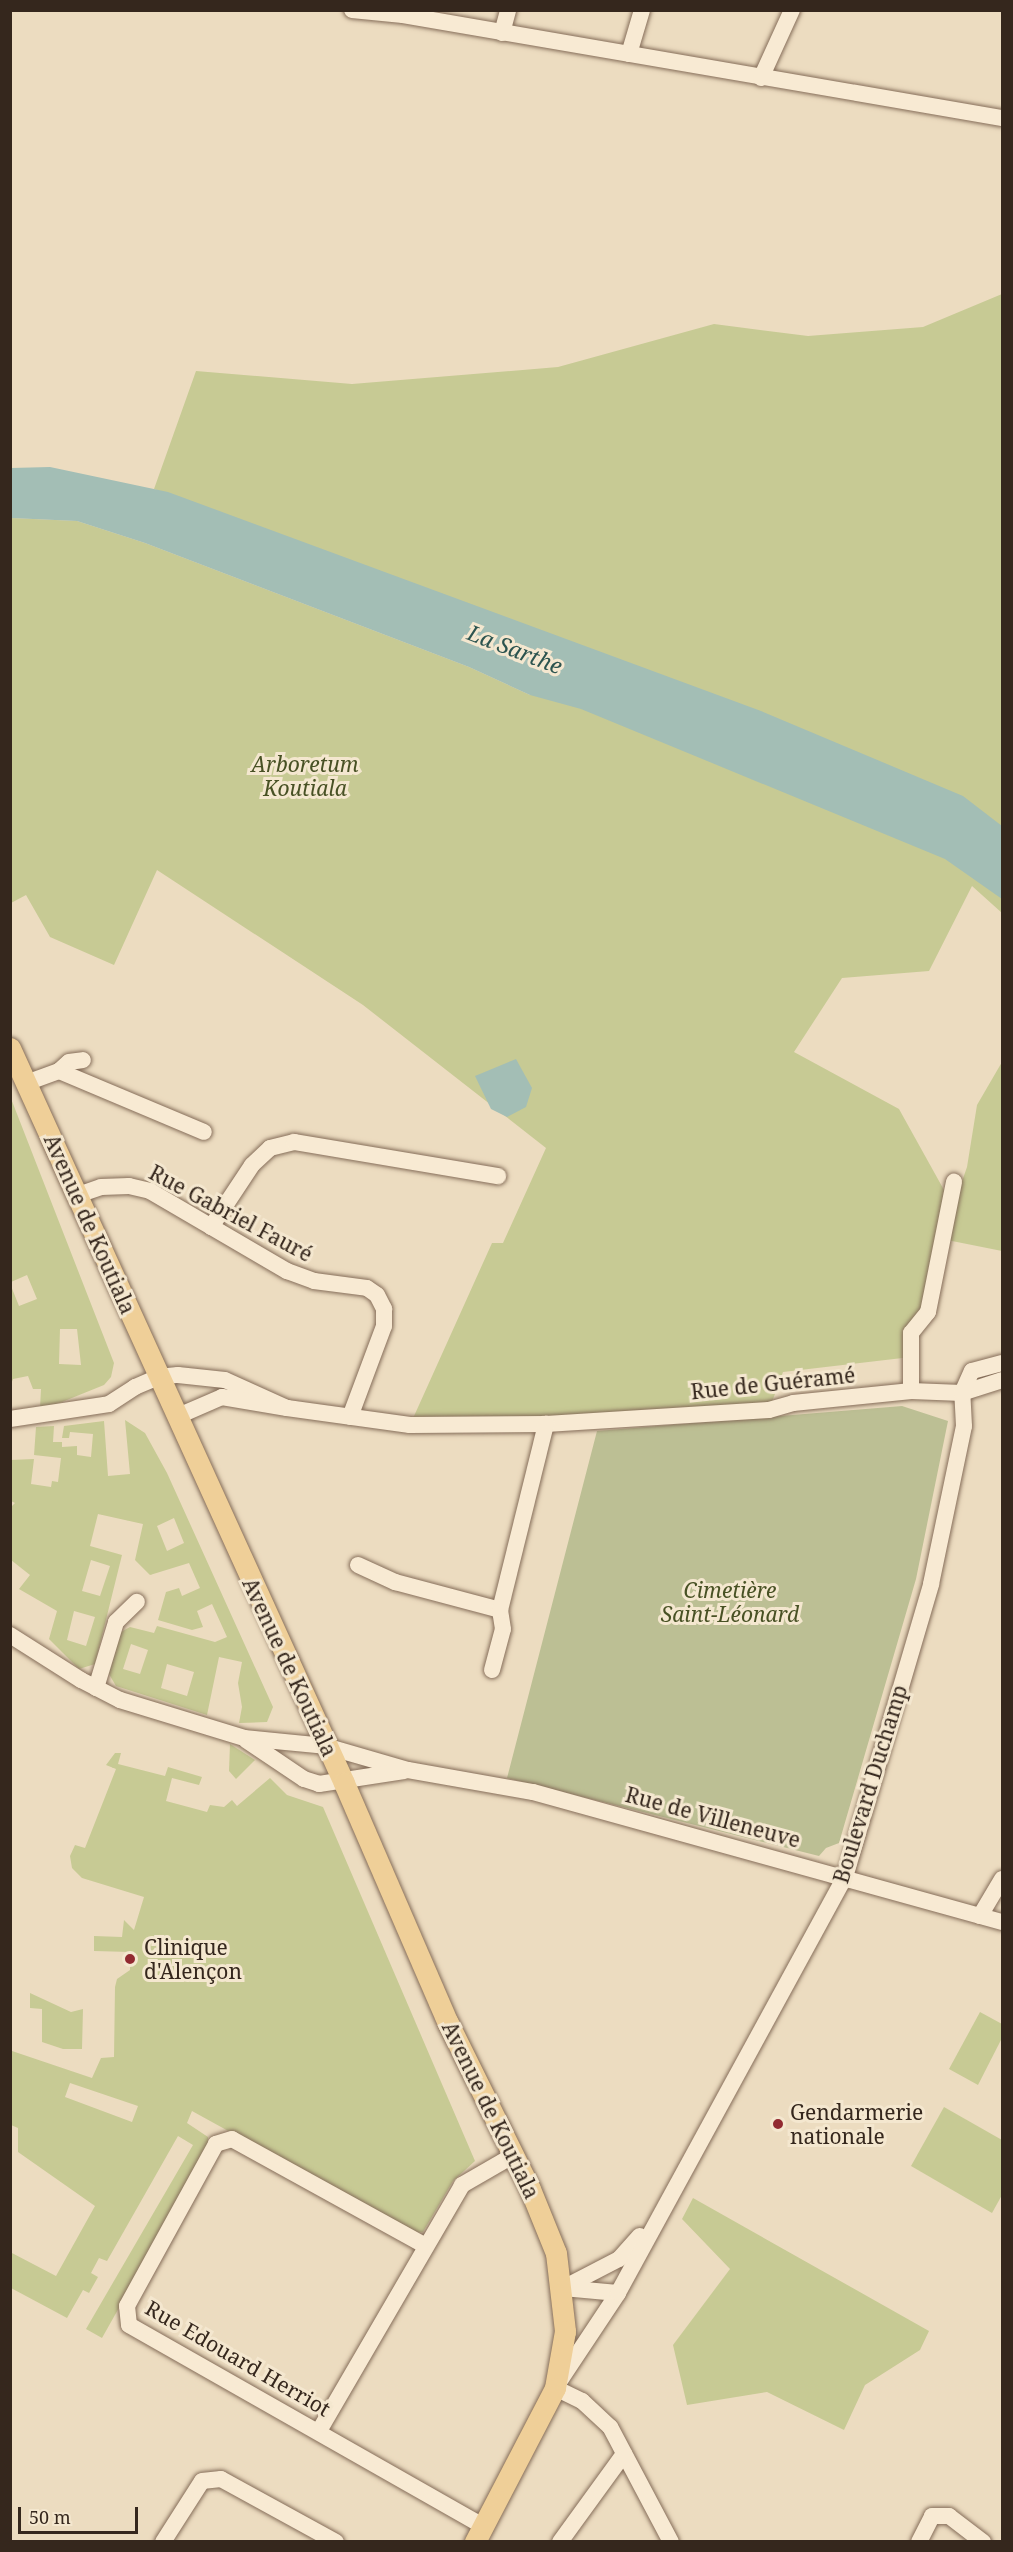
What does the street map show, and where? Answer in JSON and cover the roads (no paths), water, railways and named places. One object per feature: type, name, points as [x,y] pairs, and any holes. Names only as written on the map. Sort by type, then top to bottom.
[{"type":"main road","name":"Avenue de Koutiala","points":[[10,1048],[325,1746],[344,1783],[448,2023],[514,2155],[556,2253],[563,2288]]},
{"type":"main road","name":"Boulevard Duchamp","points":[[479,2534],[555,2388],[565,2331],[563,2288]]},
{"type":"street","points":[[352,10],[403,15],[1002,118]]},
{"type":"street","points":[[502,33],[508,10]]},
{"type":"street","points":[[629,54],[642,10]]},
{"type":"street","points":[[761,78],[792,10]]},
{"type":"street","points":[[26,1083],[59,1071],[69,1062],[82,1060]]},
{"type":"street","points":[[59,1071],[204,1132]]},
{"type":"street","points":[[211,1227],[252,1165],[270,1148],[294,1143],[498,1176]]},
{"type":"street","points":[[911,1391],[911,1333],[928,1312],[954,1182]]},
{"type":"street","name":"Rue Gabriel Fauré","points":[[78,1195],[101,1187],[140,1189],[287,1271],[314,1281],[367,1288],[377,1295],[384,1309],[384,1326],[350,1417]]},
{"type":"street","points":[[962,1393],[972,1371],[1002,1363]]},
{"type":"street","name":"Rue de Guéramé","points":[[10,1419],[109,1404],[158,1377],[178,1375],[225,1380],[287,1408]]},
{"type":"street","name":"Rue de Guéramé","points":[[176,1417],[222,1397],[410,1425],[546,1424],[769,1410],[793,1403],[911,1391],[962,1393],[1002,1380]]},
{"type":"street","name":"Boulevard Duchamp","points":[[555,2388],[618,2293],[845,1877],[931,1584],[964,1426],[962,1393]]},
{"type":"street","points":[[492,1670],[502,1629],[500,1610],[546,1424]]},
{"type":"street","points":[[358,1565],[395,1581],[500,1610]]},
{"type":"street","points":[[96,1688],[116,1622],[137,1602]]},
{"type":"street","points":[[10,1635],[120,1701],[244,1738],[304,1779],[319,1784],[344,1783],[408,1770]]},
{"type":"street","name":"Rue de Villeneuve","points":[[244,1738],[325,1746],[408,1770],[533,1792],[1002,1922]]},
{"type":"street","points":[[980,1916],[1002,1879]]},
{"type":"street","name":"Rue Edouard Herriot","points":[[424,2245],[232,2139],[216,2144],[127,2306],[129,2325],[319,2431],[479,2534]]},
{"type":"street","points":[[319,2431],[424,2245],[462,2185],[514,2155]]},
{"type":"street","name":"Boulevard Duchamp","points":[[563,2288],[619,2259],[662,2210]]},
{"type":"street","points":[[563,2288],[618,2293]]},
{"type":"street","points":[[555,2388],[599,2415],[624,2454],[671,2541]]},
{"type":"street","points":[[560,2541],[624,2454]]},
{"type":"street","points":[[163,2541],[202,2481],[221,2479],[336,2541]]},
{"type":"street","points":[[919,2541],[932,2516],[949,2516],[983,2541]]},
{"type":"water","name":"La Sarthe","points":[[50,467],[168,492],[761,711],[963,796],[1002,826],[1002,899],[945,859],[581,709],[530,695],[469,667],[145,543],[77,521],[11,518],[11,468]]},
{"type":"water","points":[[516,1059],[532,1088],[526,1107],[507,1117],[491,1109],[475,1076]]},
{"type":"place","name":"Clinique d'Alençon","points":[[130,1959]]},
{"type":"place","name":"Gendarmerie nationale","points":[[778,2124]]},
{"type":"park label","name":"Arboretum Koutiala","points":[[305,776]]},
{"type":"park label","name":"Cimetière Saint-Léonard","points":[[730,1602]]}]
